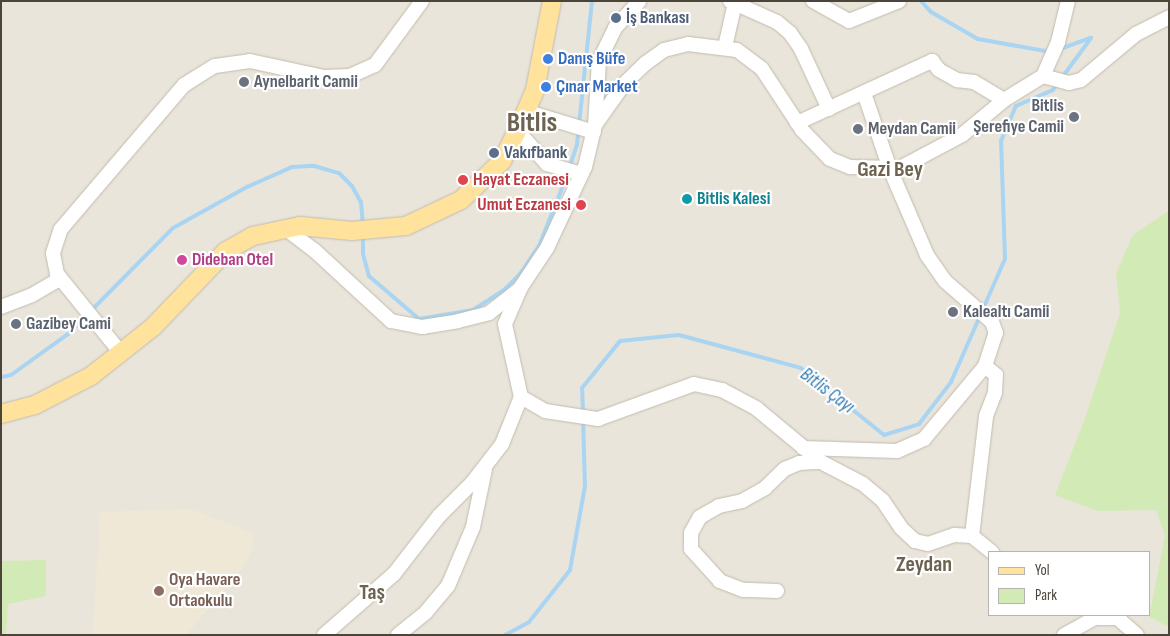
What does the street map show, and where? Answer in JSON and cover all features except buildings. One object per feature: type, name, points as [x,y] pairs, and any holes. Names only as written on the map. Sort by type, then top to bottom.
[{"type":"main road","points":[[1,414],[34,406],[64,392],[121,353],[153,326],[226,251],[253,236],[300,226],[352,231],[381,230],[420,221],[461,200],[502,161],[518,131],[534,90],[552,1]]},
{"type":"street","points":[[121,353],[60,279],[53,253],[61,229],[184,85],[215,66],[250,61],[324,77],[350,76],[375,65],[422,1]]},
{"type":"street","points":[[324,635],[394,574],[438,516],[485,468],[502,444],[521,397],[505,324],[521,288],[547,248],[579,173],[592,129],[599,61],[615,28],[639,1]]},
{"type":"street","points":[[813,1],[849,21],[899,1]]},
{"type":"street","points":[[1047,76],[1068,1]]},
{"type":"street","points":[[725,47],[733,2],[777,22],[790,34],[801,49],[829,109]]},
{"type":"street","points":[[592,129],[624,84],[664,50],[688,44],[725,47],[737,50],[762,69],[797,123],[830,159],[850,167],[900,168],[962,136],[1004,100],[1047,76],[1069,83],[1081,80],[1136,34],[1169,17]]},
{"type":"street","points":[[797,123],[932,60],[940,70],[957,80],[974,82],[1004,100]]},
{"type":"street","points":[[803,448],[897,452],[924,440],[986,366],[996,333],[992,322],[945,281],[927,255],[890,169],[864,93]]},
{"type":"street","points":[[525,112],[592,129]]},
{"type":"street","points":[[518,131],[547,164],[579,173]]},
{"type":"street","points":[[286,229],[314,250],[391,321],[422,327],[489,313],[521,288]]},
{"type":"street","points":[[1,306],[60,279]]},
{"type":"street","points":[[972,536],[986,416],[995,393],[996,376],[986,366]]},
{"type":"street","points":[[521,397],[545,411],[565,416],[598,419],[694,384],[722,390],[757,409],[821,462],[863,484],[883,501],[900,528],[915,541],[928,544],[954,535],[972,536],[991,551]]},
{"type":"street","points":[[777,591],[743,590],[720,580],[690,549],[691,533],[700,517],[720,506],[742,501],[765,488],[785,469],[799,463],[821,462]]},
{"type":"street","points":[[398,635],[426,612],[448,586],[473,528],[485,468]]},
{"type":"street","points":[[1064,635],[1095,618],[1117,617],[1137,635]]},
{"type":"shaded area","points":[[1,1],[1169,1],[1169,635],[1,635]]},
{"type":"shaded area","name":"Oya Havare Ortaokulu","points":[[190,509],[253,533],[253,548],[244,566],[186,635],[93,635],[100,512]]},
{"type":"green space","points":[[1167,212],[1169,214],[1169,627],[1149,617],[1165,536],[1156,510],[1098,511],[1055,495],[1084,421],[1120,313],[1116,273],[1133,235]]},
{"type":"green space","points":[[46,560],[46,596],[8,604],[6,635],[1,635],[1,561]]},
{"type":"waterway","points":[[570,166],[577,144],[592,1]]},
{"type":"waterway","points":[[921,1],[931,12],[978,39],[1051,52]]},
{"type":"waterway","points":[[1060,49],[1091,38]]},
{"type":"waterway","name":"Bitlis Çayı","points":[[1061,79],[1091,38]]},
{"type":"waterway","name":"Bitlis Çayı","points":[[583,413],[582,388],[620,341],[679,335],[801,368],[884,435],[919,424],[951,382],[1005,259],[1001,141],[1016,106],[1053,90],[1057,84]]},
{"type":"waterway","points":[[1,377],[11,375],[68,334],[173,228],[247,187],[292,167],[314,166],[339,173],[352,186],[361,202],[363,225]]},
{"type":"waterway","points":[[363,234],[363,254],[369,276],[419,319],[473,310],[504,290],[520,274],[539,246],[568,173]]},
{"type":"waterway","name":"Bitlis Çayı","points":[[505,635],[529,622],[570,570],[585,486],[583,420]]},
{"type":"place","name":"İş Bankası","points":[[616,18]]},
{"type":"place","name":"Danış Büfe","points":[[548,59]]},
{"type":"place","name":"Aynelbarit Camii","points":[[244,82]]},
{"type":"place","name":"Çınar Market","points":[[546,87]]},
{"type":"place","name":"Bitlis Şerefiye Camii","points":[[1074,117]]},
{"type":"place","name":"Meydan Camii","points":[[858,129]]},
{"type":"place","name":"Vakıfbank","points":[[494,153]]},
{"type":"place","name":"Hayat Eczanesi","points":[[463,180]]},
{"type":"place","name":"Bitlis Kalesi","points":[[687,199]]},
{"type":"place","name":"Umut Eczanesi","points":[[581,205]]},
{"type":"place","name":"Dideban Otel","points":[[182,260]]},
{"type":"place","name":"Kalealtı Camii","points":[[953,312]]},
{"type":"place","name":"Gazibey Cami","points":[[16,324]]},
{"type":"place","name":"Oya Havare Ortaokulu","points":[[159,591]]},
{"type":"district","name":"Bitlis","points":[[532,123]]},
{"type":"district","name":"Gazi Bey","points":[[890,170]]},
{"type":"district","name":"Zeydan","points":[[924,565]]},
{"type":"district","name":"Taş","points":[[372,593]]}]
